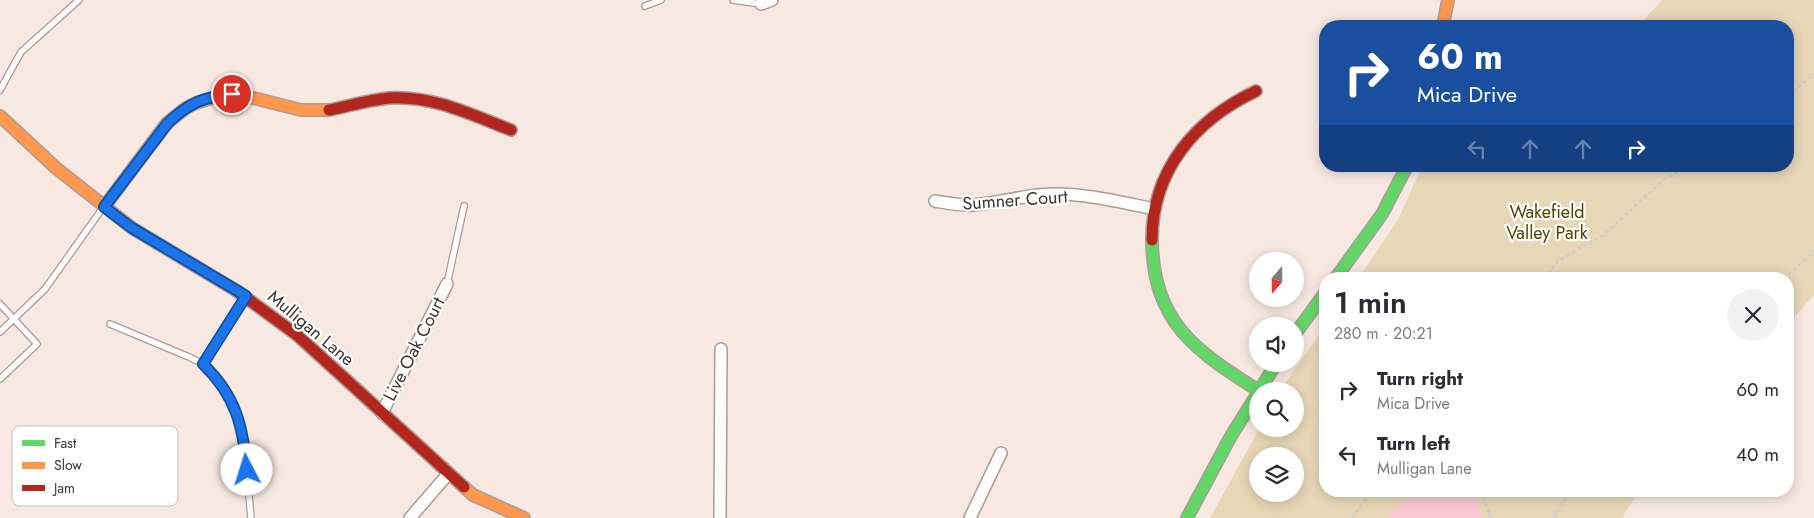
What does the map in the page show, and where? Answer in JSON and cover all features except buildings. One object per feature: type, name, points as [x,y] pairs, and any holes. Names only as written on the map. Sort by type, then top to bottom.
[{"type":"street","points":[[1444,20],[1448,0]]},
{"type":"street","points":[[1249,386],[1191,344],[1174,322],[1162,295],[1152,256],[1151,230],[1154,209],[1166,173],[1185,143],[1197,130],[1225,108],[1256,91]]},
{"type":"street","points":[[104,207],[167,124],[179,112],[190,105],[214,96],[232,94],[253,97],[275,105],[307,110],[337,109],[371,101],[420,99],[511,130]]},
{"type":"street","name":"Mulligan Lane","points":[[0,116],[56,168],[132,228],[246,296],[296,335],[473,495],[524,518]]},
{"type":"street","points":[[1340,272],[1382,214],[1404,172]]},
{"type":"street","name":"Sumner Court","points":[[935,201],[971,205],[1022,196],[1052,194],[1103,199],[1154,209]]},
{"type":"street","name":"Live Oak Court","points":[[382,413],[447,284]]},
{"type":"street","points":[[1304,322],[1319,301]]},
{"type":"street","points":[[720,518],[721,349]]},
{"type":"street","points":[[1187,518],[1230,436],[1249,406]]},
{"type":"street","points":[[970,518],[1001,453]]},
{"type":"street","points":[[410,518],[448,474]]},
{"type":"lane","points":[[0,90],[21,52],[79,0]]},
{"type":"lane","points":[[645,6],[661,0]]},
{"type":"lane","points":[[733,0],[767,2]]},
{"type":"lane","points":[[447,284],[464,206]]},
{"type":"lane","points":[[0,332],[45,289],[104,207]]},
{"type":"lane","points":[[203,364],[246,296]]},
{"type":"lane","points":[[0,304],[37,344],[0,380]]},
{"type":"lane","points":[[110,324],[203,364],[230,397],[240,421],[251,518]]},
{"type":"path","points":[[1794,91],[1814,74]]},
{"type":"path","points":[[1549,272],[1558,261],[1606,234],[1663,180],[1678,172]]},
{"type":"path","points":[[1792,272],[1814,251]]},
{"type":"path","points":[[1352,518],[1368,497]]},
{"type":"path","points":[[1482,497],[1491,518]]},
{"type":"path","points":[[1554,518],[1566,497]]},
{"type":"green space","name":"Wakefield Valley Park","points":[[1662,0],[1814,0],[1814,295],[1794,317],[1794,272],[1363,272],[1398,220],[1419,172],[1794,172],[1794,20],[1644,20]]},
{"type":"green space","points":[[1319,335],[1319,497],[1635,497],[1622,518],[1210,518],[1249,447],[1249,502],[1304,502],[1304,447],[1249,447],[1255,437],[1304,437],[1304,382],[1286,382],[1293,372],[1304,372],[1304,356]]},
{"type":"shaded area","points":[[1408,497],[1475,497],[1482,518],[1386,518]]},
{"type":"traffic: fast","points":[[1340,272],[1382,214],[1404,172]]},
{"type":"traffic: fast","points":[[1152,240],[1154,269],[1160,293],[1170,314],[1182,332],[1198,348],[1249,384]]},
{"type":"traffic: fast","points":[[1304,322],[1319,301]]},
{"type":"traffic: fast","points":[[1265,382],[1271,372]]},
{"type":"traffic: fast","points":[[1187,518],[1231,436],[1249,407]]},
{"type":"traffic: slow","points":[[1444,20],[1448,0]]},
{"type":"traffic: slow","points":[[104,207],[167,123],[186,108],[196,103],[218,96],[241,95],[301,110],[329,110]]},
{"type":"traffic: slow","points":[[0,116],[56,168],[132,228],[237,291]]},
{"type":"traffic: slow","points":[[464,487],[473,495],[524,518]]},
{"type":"traffic: jam","points":[[1152,240],[1154,215],[1160,191],[1169,170],[1181,150],[1196,132],[1214,117],[1256,91]]},
{"type":"traffic: jam","points":[[329,110],[389,98],[405,98],[452,107],[511,130]]},
{"type":"traffic: jam","points":[[237,291],[297,335],[464,487]]},
{"type":"route","points":[[232,94],[201,100],[179,112],[130,170],[104,207],[132,228],[246,296],[203,364],[230,397],[236,411],[243,434],[247,470]]}]
